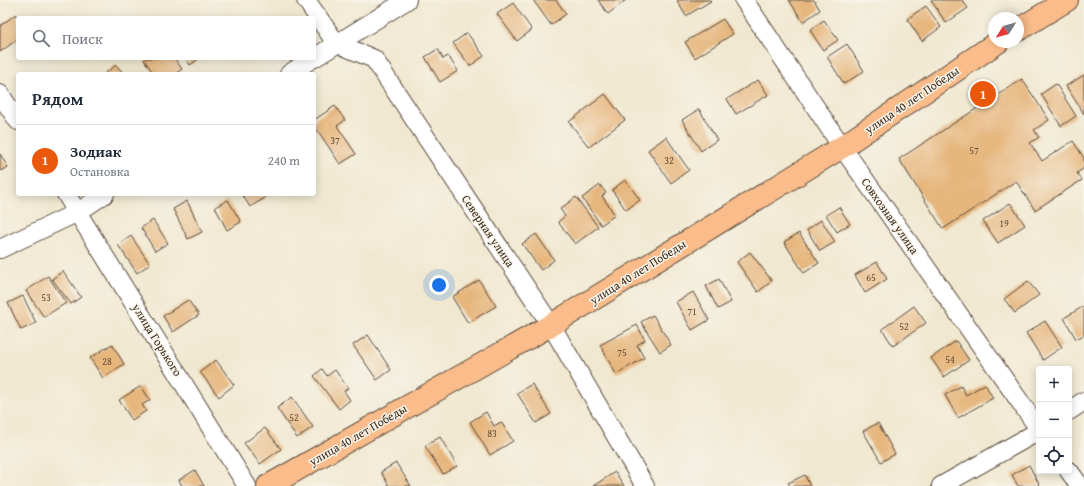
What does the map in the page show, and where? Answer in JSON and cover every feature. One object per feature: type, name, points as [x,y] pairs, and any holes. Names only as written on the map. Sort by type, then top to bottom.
[{"type":"main road","points":[[1024,26],[1067,0]]},
{"type":"main road","name":"улица 40 лет Победы","points":[[268,486],[551,325],[842,147],[989,48]]},
{"type":"street","points":[[306,0],[336,43]]},
{"type":"street","points":[[316,57],[407,0]]},
{"type":"street","name":"Совхозная улица","points":[[744,0],[842,147],[1036,426]]},
{"type":"street","name":"Северная улица","points":[[336,43],[374,59],[551,325],[645,486]]},
{"type":"street","points":[[292,72],[311,60]]},
{"type":"street","points":[[0,94],[16,118]]},
{"type":"street","name":"улица Горького","points":[[67,196],[247,486]]},
{"type":"street","points":[[0,249],[78,212],[102,196]]},
{"type":"street","points":[[1072,409],[1084,402]]},
{"type":"street","points":[[941,486],[1036,432]]},
{"type":"street","points":[[1071,474],[1080,486]]},
{"type":"building","points":[[533,0],[556,0],[566,14],[551,25]]},
{"type":"building","points":[[598,0],[626,0],[608,14]]},
{"type":"building","points":[[789,0],[814,0],[820,10],[803,22]]},
{"type":"building","points":[[931,0],[962,0],[968,8],[946,23]]},
{"type":"building","points":[[677,1],[711,1],[686,16]]},
{"type":"building","points":[[513,3],[532,30],[517,41],[497,14]]},
{"type":"building","points":[[926,6],[941,27],[922,41],[907,19]]},
{"type":"building","points":[[16,14],[18,16],[16,16],[16,40],[0,52],[0,26]]},
{"type":"building","points":[[723,19],[733,34],[695,58],[685,42]]},
{"type":"building","points":[[824,20],[838,40],[823,50],[810,30]]},
{"type":"building","points":[[467,33],[484,56],[470,66],[453,43]]},
{"type":"building","points":[[847,44],[864,71],[844,84],[827,57]]},
{"type":"building","points":[[438,49],[443,59],[448,56],[458,71],[440,82],[425,57]]},
{"type":"building","points":[[144,60],[175,60],[182,69],[178,72],[153,72]]},
{"type":"building","points":[[187,60],[197,60],[190,65]]},
{"type":"building","points":[[116,65],[122,72],[107,72]]},
{"type":"building","points":[[1084,75],[1084,114],[1066,86]]},
{"type":"building","points":[[1022,79],[1049,120],[1034,130],[1039,137],[1030,143],[1042,161],[1073,141],[1084,158],[1084,168],[1077,173],[1082,180],[1035,210],[1016,181],[943,229],[899,159]]},
{"type":"building","points":[[758,80],[768,95],[736,114],[727,99]]},
{"type":"building","points":[[1056,84],[1076,116],[1061,126],[1041,94]]},
{"type":"building","points":[[605,94],[625,120],[589,147],[569,122]]},
{"type":"building","points":[[335,106],[345,120],[337,126],[356,154],[340,164],[316,128],[316,119]]},
{"type":"building","points":[[699,109],[717,140],[701,151],[682,120]]},
{"type":"building","points":[[666,137],[689,170],[671,183],[648,150]]},
{"type":"building","points":[[0,154],[8,167],[0,171]]},
{"type":"building","points":[[625,180],[640,200],[626,210],[612,190]]},
{"type":"building","points":[[600,185],[606,193],[602,196],[615,215],[601,225],[582,198]]},
{"type":"building","points":[[243,196],[264,196],[265,198],[250,207]]},
{"type":"building","points":[[576,197],[598,227],[575,244],[558,222],[565,216],[560,209]]},
{"type":"building","points":[[228,200],[241,222],[227,230],[215,207]]},
{"type":"building","points":[[187,201],[202,232],[188,239],[173,209]]},
{"type":"building","points":[[1010,203],[1025,225],[998,243],[983,221]]},
{"type":"building","points":[[839,207],[850,224],[837,232],[826,215]]},
{"type":"building","points":[[153,220],[168,243],[155,251],[141,228]]},
{"type":"building","points":[[821,220],[835,242],[820,251],[807,230]]},
{"type":"building","points":[[799,233],[819,263],[804,273],[784,242]]},
{"type":"building","points":[[536,234],[554,260],[541,270],[522,244]]},
{"type":"building","points":[[131,236],[150,264],[137,273],[118,245]]},
{"type":"building","points":[[750,252],[772,281],[758,292],[737,262]]},
{"type":"building","points":[[877,262],[887,279],[865,293],[855,275]]},
{"type":"building","points":[[63,271],[81,297],[71,304],[52,279]]},
{"type":"building","points":[[48,276],[66,303],[44,317],[26,291]]},
{"type":"building","points":[[719,279],[731,302],[718,309],[706,286]]},
{"type":"building","points":[[479,280],[496,306],[468,323],[452,297]]},
{"type":"building","points":[[1028,281],[1039,295],[1015,313],[1004,299]]},
{"type":"building","points":[[693,292],[709,320],[692,330],[676,302]]},
{"type":"building","points":[[23,296],[36,323],[21,330],[8,303]]},
{"type":"building","points":[[188,300],[199,315],[173,332],[163,316]]},
{"type":"building","points":[[914,306],[926,323],[893,346],[882,329]]},
{"type":"building","points":[[1084,306],[1084,335],[1076,339],[1064,318]]},
{"type":"building","points":[[653,315],[671,345],[660,352],[641,322]]},
{"type":"building","points":[[1045,321],[1062,347],[1043,360],[1026,333]]},
{"type":"building","points":[[637,325],[645,340],[637,345],[644,358],[616,374],[600,345]]},
{"type":"building","points":[[368,335],[391,370],[377,380],[353,345]]},
{"type":"building","points":[[956,341],[969,360],[944,377],[931,358]]},
{"type":"building","points":[[112,344],[124,364],[103,378],[90,358]]},
{"type":"building","points":[[216,360],[234,385],[219,397],[200,372]]},
{"type":"building","points":[[322,369],[327,376],[335,370],[348,388],[344,391],[350,400],[339,409],[314,376]]},
{"type":"building","points":[[532,384],[551,414],[536,423],[517,393]]},
{"type":"building","points":[[985,384],[993,398],[958,418],[945,395],[961,386],[966,395]]},
{"type":"building","points":[[141,386],[150,400],[142,405],[146,411],[132,420],[119,400]]},
{"type":"building","points":[[292,397],[313,427],[297,438],[277,408]]},
{"type":"building","points":[[486,412],[494,426],[501,422],[513,441],[490,455],[470,422]]},
{"type":"building","points":[[878,423],[895,454],[881,462],[863,431]]},
{"type":"building","points":[[265,428],[281,449],[260,464],[244,443]]},
{"type":"building","points":[[440,437],[457,466],[443,474],[425,446]]},
{"type":"building","points":[[396,463],[411,486],[389,486],[381,472]]},
{"type":"building","points":[[1029,465],[1040,486],[1018,486],[1012,475]]},
{"type":"building","points":[[195,470],[204,486],[182,486],[179,480]]},
{"type":"building","points":[[615,472],[624,486],[593,486]]},
{"type":"building","points":[[805,475],[810,486],[790,486],[788,483]]},
{"type":"place","name":"Зодиак","points":[[983,94]]}]
